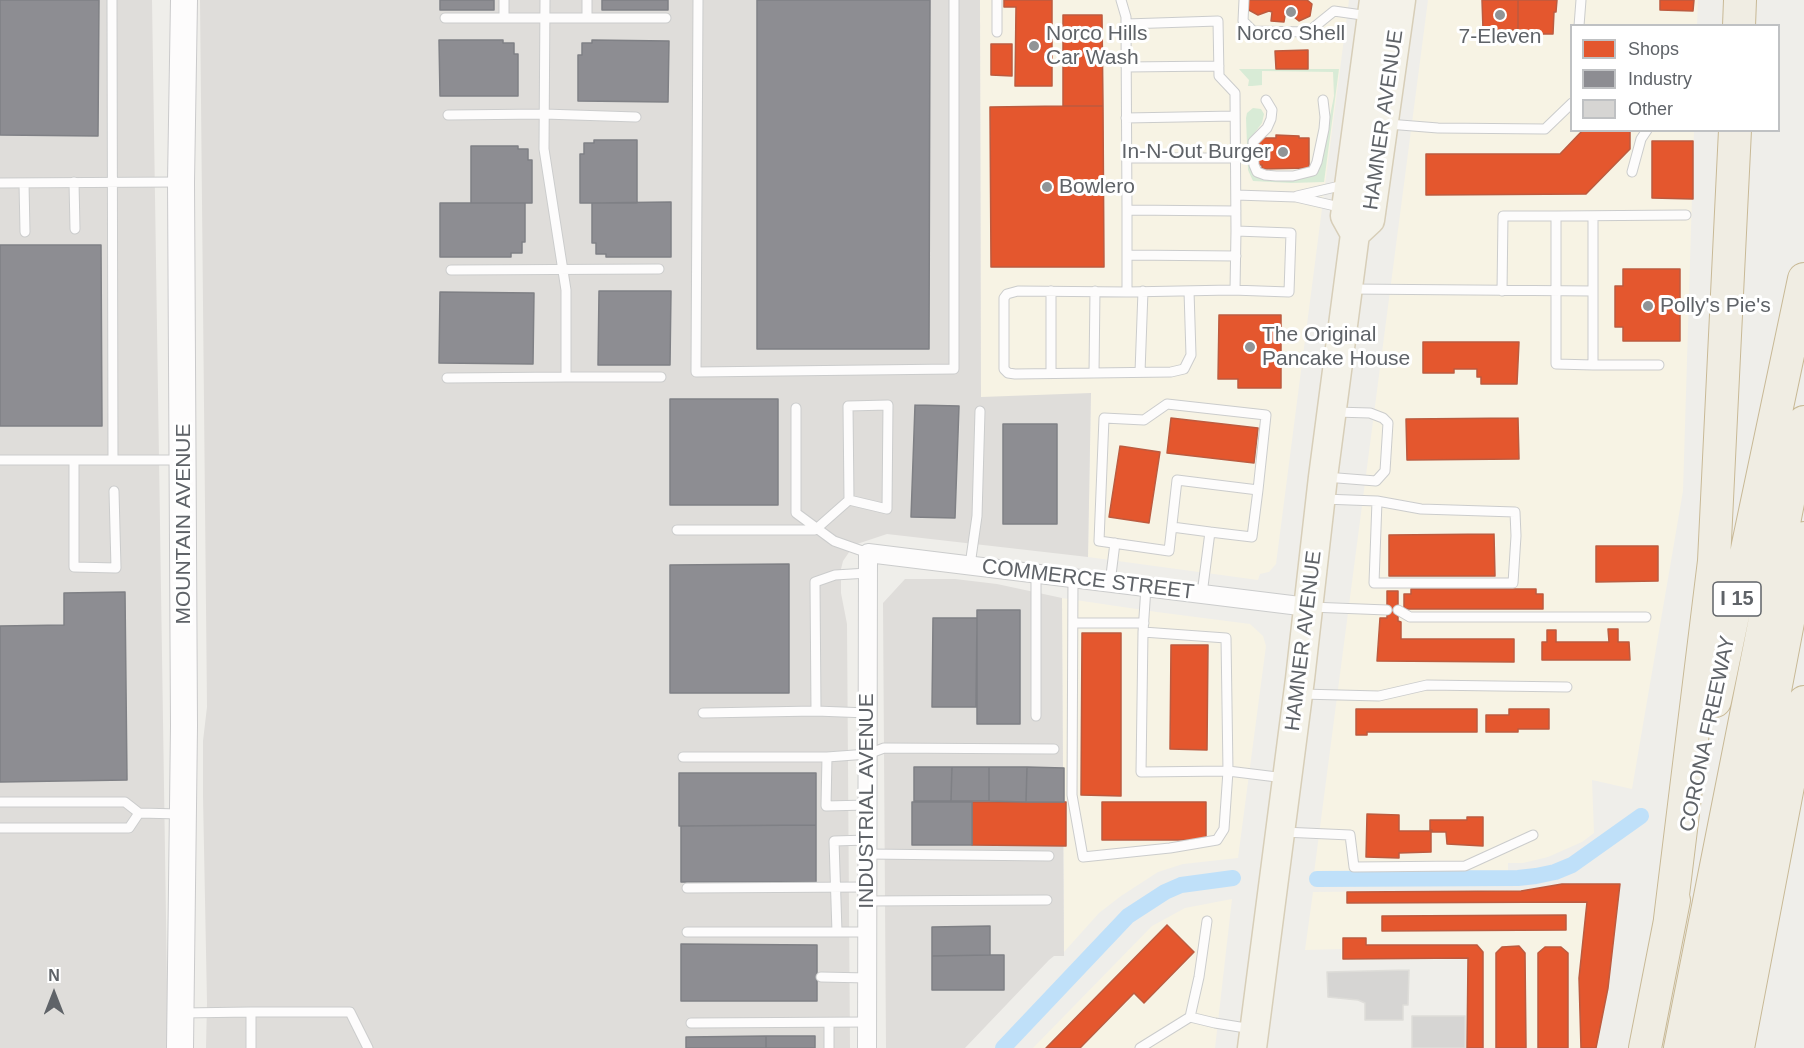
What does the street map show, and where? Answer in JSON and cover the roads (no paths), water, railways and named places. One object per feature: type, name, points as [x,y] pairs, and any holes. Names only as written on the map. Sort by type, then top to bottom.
[{"type":"highway","points":[[1739,24],[1740,0]]},
{"type":"highway","points":[[1670,919],[1714,561],[1735,132]]},
{"type":"highway","name":"CORONA FREEWAY","points":[[1645,1048],[1804,279]]},
{"type":"highway","points":[[1680,1048],[1804,422]]},
{"type":"highway","points":[[1707,1048],[1804,538]]},
{"type":"highway","points":[[1738,1048],[1802,718]]},
{"type":"main road","name":"MOUNTAIN AVENUE","points":[[180,1048],[184,460],[181,182],[184,0]]},
{"type":"main road","name":"HAMNER AVENUE","points":[[1350,209],[1370,220],[1401,0]]},
{"type":"main road","name":"HAMNER AVENUE","points":[[1253,1039],[1298,694],[1321,488],[1348,290],[1350,209],[1373,8]]},
{"type":"street","name":"COMMERCE STREET","points":[[868,554],[1308,607]]},
{"type":"street","name":"INDUSTRIAL AVENUE","points":[[867,1048],[868,554]]},
{"type":"lane","points":[[111,0],[113,460]]},
{"type":"lane","points":[[504,0],[504,18]]},
{"type":"lane","points":[[545,0],[544,149],[566,290],[566,377]]},
{"type":"lane","points":[[587,0],[587,18]]},
{"type":"lane","points":[[698,0],[696,372],[954,369],[954,0]]},
{"type":"lane","points":[[997,0],[997,32]]},
{"type":"lane","points":[[1121,0],[1126,17],[1127,291]]},
{"type":"lane","points":[[1244,0],[1243,21],[1253,31],[1308,32],[1334,11],[1373,8]]},
{"type":"lane","points":[[1329,0],[1334,11]]},
{"type":"lane","points":[[1579,24],[1581,0]]},
{"type":"lane","points":[[445,18],[666,18]]},
{"type":"lane","points":[[1126,24],[1218,21],[1219,76],[1235,93],[1235,290]]},
{"type":"lane","points":[[1126,67],[1219,66]]},
{"type":"lane","points":[[1266,100],[1272,110],[1271,118],[1267,128],[1253,142],[1254,165],[1257,172],[1276,176],[1293,176],[1313,171],[1324,129],[1323,100]]},
{"type":"lane","points":[[1383,124],[1438,128],[1545,129],[1570,105]]},
{"type":"lane","points":[[448,115],[544,114],[636,117]]},
{"type":"lane","points":[[1126,117],[1235,116]]},
{"type":"lane","points":[[1632,172],[1641,139],[1646,132]]},
{"type":"lane","points":[[1126,158],[1236,158]]},
{"type":"lane","points":[[74,182],[75,229]]},
{"type":"lane","points":[[0,183],[181,182]]},
{"type":"lane","points":[[24,183],[26,232]]},
{"type":"lane","points":[[1296,197],[1313,191],[1334,189],[1350,209]]},
{"type":"lane","points":[[1236,195],[1296,197],[1350,209]]},
{"type":"lane","points":[[1127,210],[1236,210]]},
{"type":"lane","points":[[1502,291],[1503,216],[1686,215]]},
{"type":"lane","points":[[1556,216],[1556,364],[1659,365]]},
{"type":"lane","points":[[1593,216],[1593,365]]},
{"type":"lane","points":[[1189,291],[1191,355],[1184,369],[1171,372],[1015,374],[1008,373],[1004,369],[1004,298],[1007,294],[1018,291],[1235,290],[1289,292],[1291,233],[1236,231]]},
{"type":"lane","points":[[1127,255],[1236,256]]},
{"type":"lane","points":[[451,270],[659,269]]},
{"type":"lane","points":[[1348,290],[1593,291]]},
{"type":"lane","points":[[1051,291],[1051,373]]},
{"type":"lane","points":[[1094,373],[1095,291]]},
{"type":"lane","points":[[1140,372],[1143,291]]},
{"type":"lane","points":[[447,378],[661,377]]},
{"type":"lane","points":[[1172,527],[1252,537],[1258,490],[1266,415],[1167,404],[1144,420],[1104,418],[1100,541],[1169,551],[1177,480],[1258,490]]},
{"type":"lane","points":[[677,530],[815,530],[849,500],[848,406],[888,405],[887,510],[849,500]]},
{"type":"lane","points":[[796,408],[796,513],[815,530],[834,542],[868,554]]},
{"type":"lane","points":[[970,566],[976,516],[980,411]]},
{"type":"lane","points":[[1321,488],[1376,481],[1385,471],[1388,423],[1383,418],[1370,413],[1332,412]]},
{"type":"lane","points":[[0,460],[184,460]]},
{"type":"lane","points":[[74,460],[74,567],[116,568],[114,491]]},
{"type":"lane","points":[[1321,488],[1420,509],[1515,512],[1514,583],[1374,583],[1377,501]]},
{"type":"lane","points":[[1202,594],[1210,532]]},
{"type":"lane","points":[[1110,583],[1115,543]]},
{"type":"lane","points":[[816,711],[815,582],[836,575],[868,573]]},
{"type":"lane","points":[[1036,574],[1036,716]]},
{"type":"lane","points":[[1073,578],[1072,795],[1083,857],[1177,847],[1217,840],[1224,829],[1228,771],[1226,638],[1143,627],[1073,623]]},
{"type":"lane","points":[[1146,587],[1143,627],[1141,772],[1228,771],[1287,778]]},
{"type":"lane","points":[[1308,607],[1387,610]]},
{"type":"lane","points":[[1398,610],[1410,617],[1646,617]]},
{"type":"lane","points":[[1298,694],[1379,696],[1427,685],[1567,687]]},
{"type":"lane","points":[[703,713],[816,711],[868,713]]},
{"type":"lane","points":[[683,757],[827,757],[868,754],[885,748],[1054,749]]},
{"type":"lane","points":[[827,757],[826,806],[867,805]]},
{"type":"lane","points":[[0,802],[125,802],[139,813],[183,814]]},
{"type":"lane","points":[[0,828],[129,828],[139,813]]},
{"type":"lane","points":[[1280,832],[1350,835],[1354,867],[1465,866],[1533,834]]},
{"type":"lane","points":[[837,932],[834,841],[867,847],[1049,856]]},
{"type":"lane","points":[[687,888],[836,886],[867,894],[1047,900]]},
{"type":"lane","points":[[1190,1017],[1199,977],[1207,921]]},
{"type":"lane","points":[[687,932],[867,932]]},
{"type":"lane","points":[[821,977],[867,978]]},
{"type":"lane","points":[[251,1012],[251,1048]]},
{"type":"lane","points":[[181,1013],[350,1012],[368,1048]]},
{"type":"lane","points":[[1140,1048],[1190,1017],[1215,1023],[1253,1039]]},
{"type":"lane","points":[[692,1023],[867,1022]]},
{"type":"lane","points":[[829,1023],[829,1048]]},
{"type":"waterway","points":[[1317,879],[1536,876],[1572,865],[1641,816]]},
{"type":"waterway","points":[[1003,1048],[1128,916],[1165,892],[1181,885],[1233,878]]},
{"type":"place","name":"Norco Shell","points":[[1291,12]]},
{"type":"place","name":"7-Eleven","points":[[1500,15]]},
{"type":"place","name":"Norco Hills Car Wash","points":[[1034,46]]},
{"type":"place","name":"In-N-Out Burger","points":[[1283,152]]},
{"type":"place","name":"Bowlero","points":[[1047,187]]},
{"type":"place","name":"Polly's Pie's","points":[[1648,306]]},
{"type":"place","name":"The Original Pancake House","points":[[1250,347]]}]
